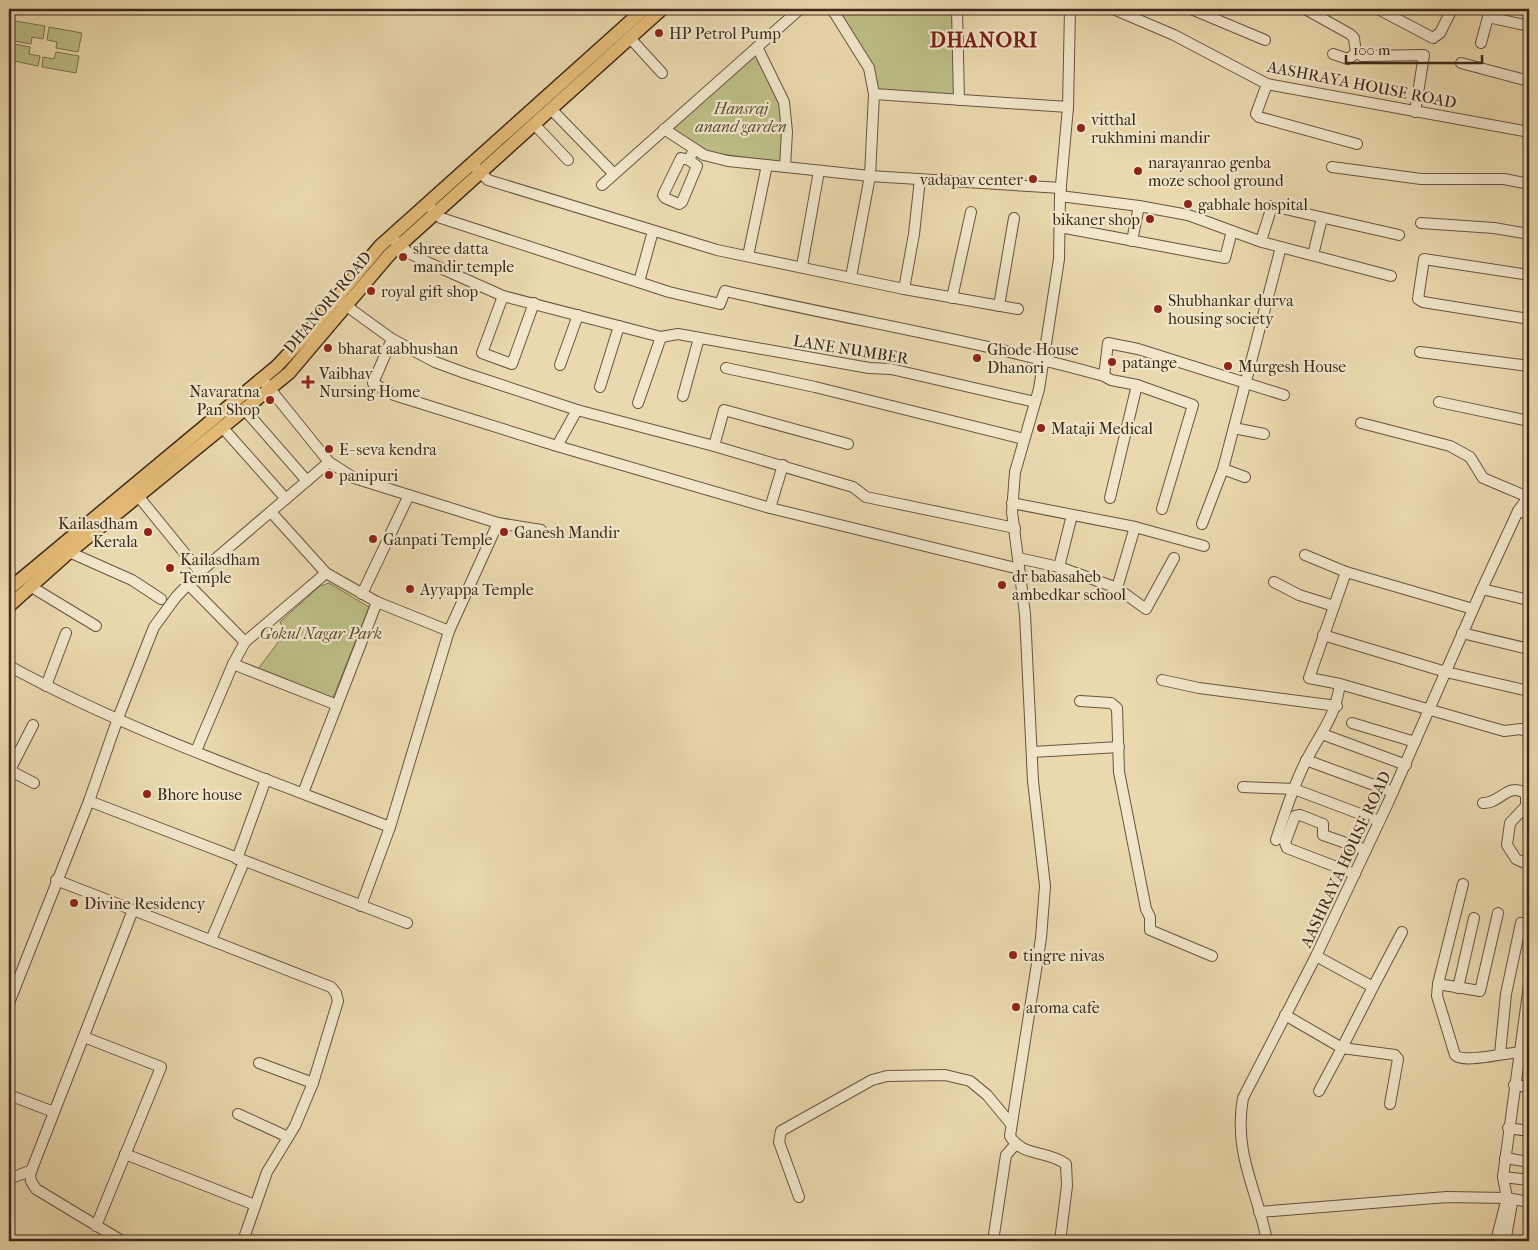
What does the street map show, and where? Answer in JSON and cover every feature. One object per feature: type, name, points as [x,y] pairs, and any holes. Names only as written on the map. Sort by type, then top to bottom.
[{"type":"main road","name":"DHANORI ROAD","points":[[9,589],[266,384],[300,361],[390,238],[432,208],[561,92],[644,9]]},
{"type":"main road","name":"DHANORI ROAD","points":[[476,168],[534,124],[551,109],[561,92],[630,38],[662,9]]},
{"type":"main road","name":"DHANORI ROAD","points":[[368,268],[401,245],[432,208]]},
{"type":"main road","name":"DHANORI ROAD","points":[[9,606],[134,491],[222,427],[244,409],[266,384]]},
{"type":"street","points":[[602,185],[800,9]]},
{"type":"street","points":[[832,9],[869,68],[874,94],[870,176],[851,277]]},
{"type":"street","points":[[957,9],[959,100]]},
{"type":"street","points":[[1060,1241],[1067,1186],[1066,1164],[1055,1157],[1025,1150],[1015,1145],[1010,1136],[1041,938],[1045,886],[1032,781],[1028,641],[1012,503],[1015,472],[1035,402],[1044,359],[1059,259],[1061,192],[1068,107],[1070,9]]},
{"type":"street","name":"AASHRAYA HOUSE ROAD","points":[[1113,9],[1174,35],[1267,84],[1529,132]]},
{"type":"street","points":[[1191,9],[1264,40]]},
{"type":"street","points":[[1305,9],[1350,34],[1354,38],[1356,53]]},
{"type":"street","points":[[1378,9],[1433,38],[1440,33],[1452,9]]},
{"type":"street","points":[[1481,43],[1488,18],[1529,26]]},
{"type":"street","points":[[630,38],[662,73]]},
{"type":"street","points":[[757,47],[784,102],[786,132],[785,167]]},
{"type":"street","points":[[1333,54],[1348,58],[1356,53],[1370,57],[1424,55],[1415,112]]},
{"type":"street","points":[[1461,63],[1529,81]]},
{"type":"street","points":[[1267,84],[1256,114],[1259,117],[1357,144]]},
{"type":"street","points":[[874,94],[1068,107]]},
{"type":"street","points":[[551,109],[614,174]]},
{"type":"street","points":[[534,124],[568,160]]},
{"type":"street","points":[[664,129],[704,155],[728,161],[870,176],[1061,192],[1188,215],[1261,242],[1391,276]]},
{"type":"street","points":[[688,160],[694,149]]},
{"type":"street","points":[[748,256],[767,165]]},
{"type":"street","points":[[1332,167],[1421,179],[1504,179],[1529,184]]},
{"type":"street","points":[[476,168],[488,180],[717,250],[952,298],[1018,309]]},
{"type":"street","points":[[802,266],[819,171]]},
{"type":"street","points":[[904,288],[914,234],[920,179]]},
{"type":"street","points":[[1132,241],[1139,206]]},
{"type":"street","points":[[1261,242],[1272,206],[1398,235]]},
{"type":"street","points":[[432,208],[441,218],[639,282],[720,304],[725,291],[815,312],[1044,359],[1104,376],[1111,380],[1137,385],[1194,405],[1162,509]]},
{"type":"street","points":[[952,298],[971,212]]},
{"type":"street","points":[[999,306],[1014,218]]},
{"type":"street","points":[[1313,255],[1322,218]]},
{"type":"street","points":[[1421,223],[1494,228],[1529,234]]},
{"type":"street","points":[[1060,227],[1225,258],[1232,231]]},
{"type":"street","points":[[639,282],[653,231]]},
{"type":"street","name":"LANE NUMBER","points":[[390,238],[427,262],[503,296],[661,337],[678,334],[869,368],[891,369],[1035,402]]},
{"type":"street","points":[[1202,524],[1223,469],[1281,247]]},
{"type":"street","points":[[1529,275],[1424,259],[1418,299],[1423,302],[1529,319]]},
{"type":"street","points":[[503,296],[482,353],[512,364],[534,303]]},
{"type":"street","points":[[342,302],[392,339],[435,362],[577,410],[714,446],[853,486],[866,497],[1015,528]]},
{"type":"street","points":[[560,365],[578,315]]},
{"type":"street","points":[[600,387],[619,326]]},
{"type":"street","points":[[638,403],[661,337]]},
{"type":"street","points":[[683,396],[699,338]]},
{"type":"street","points":[[392,339],[373,383],[394,395],[557,446],[770,508],[1019,564],[1059,567],[1117,588],[1146,609],[1174,558]]},
{"type":"street","points":[[1104,376],[1108,343],[1138,350],[1284,394]]},
{"type":"street","points":[[1420,352],[1529,366]]},
{"type":"street","points":[[726,368],[815,387],[1024,439]]},
{"type":"street","points":[[266,384],[329,462],[354,478],[498,523],[541,530]]},
{"type":"street","points":[[1110,498],[1137,385]]},
{"type":"street","points":[[1439,402],[1529,421]]},
{"type":"street","points":[[244,409],[306,481]]},
{"type":"street","points":[[557,446],[577,410]]},
{"type":"street","points":[[714,446],[724,410],[848,444]]},
{"type":"street","points":[[1361,423],[1450,446],[1470,457],[1483,478],[1529,497]]},
{"type":"street","points":[[222,427],[286,499]]},
{"type":"street","points":[[1234,428],[1264,434]]},
{"type":"street","points":[[9,1003],[56,880],[89,801],[118,718],[154,627],[162,613],[200,572],[329,462]]},
{"type":"street","points":[[770,508],[783,465]]},
{"type":"street","points":[[1223,469],[1245,476]]},
{"type":"street","points":[[134,491],[200,572]]},
{"type":"street","points":[[362,594],[409,495]]},
{"type":"street","name":"AASHRAYA HOUSE ROAD","points":[[1267,1241],[1242,1153],[1239,1120],[1248,1086],[1316,956],[1406,765],[1472,609],[1518,511],[1529,497]]},
{"type":"street","points":[[1012,503],[1135,527],[1204,546]]},
{"type":"street","points":[[1518,511],[1529,514]]},
{"type":"street","points":[[271,512],[326,573],[377,602],[449,631]]},
{"type":"street","points":[[1059,567],[1072,515]]},
{"type":"street","points":[[361,906],[390,827],[449,631],[498,523]]},
{"type":"street","points":[[1117,588],[1135,527]]},
{"type":"street","points":[[69,552],[132,580],[161,599]]},
{"type":"street","points":[[1306,555],[1346,572],[1472,609]]},
{"type":"street","points":[[1346,572],[1309,678],[1340,684],[1504,731],[1521,729],[1529,733]]},
{"type":"street","points":[[196,751],[233,664],[245,642],[326,573]]},
{"type":"street","points":[[1274,582],[1299,595],[1334,606]]},
{"type":"street","points":[[188,584],[245,642]]},
{"type":"street","points":[[30,586],[96,626]]},
{"type":"street","points":[[1482,589],[1529,600]]},
{"type":"street","points":[[303,793],[377,602]]},
{"type":"street","points":[[46,686],[66,633]]},
{"type":"street","points":[[1462,633],[1529,649]]},
{"type":"street","points":[[1323,635],[1446,672],[1529,691]]},
{"type":"street","points":[[233,664],[337,706]]},
{"type":"street","points":[[9,666],[46,686],[196,751],[390,827]]},
{"type":"street","points":[[1162,680],[1199,688],[1337,706]]},
{"type":"street","points":[[1276,840],[1306,760],[1337,706],[1340,684]]},
{"type":"street","points":[[1080,701],[1115,704],[1118,713],[1119,772],[1122,793],[1146,909],[1150,917],[1150,930],[1212,956]]},
{"type":"street","points":[[1352,723],[1415,742]]},
{"type":"street","points":[[33,725],[9,770],[34,783]]},
{"type":"street","points":[[1322,734],[1406,765]]},
{"type":"street","points":[[1032,752],[1119,747]]},
{"type":"street","points":[[1306,760],[1393,792]]},
{"type":"street","points":[[210,940],[240,861],[266,779]]},
{"type":"street","points":[[1243,787],[1294,789],[1380,821]]},
{"type":"street","points":[[1483,803],[1493,802],[1508,790],[1515,790],[1526,794],[1526,806],[1510,823],[1507,845],[1516,859],[1529,865]]},
{"type":"street","points":[[89,801],[240,861],[407,923]]},
{"type":"street","points":[[1355,874],[1287,848],[1285,843],[1295,816],[1300,815],[1323,824],[1323,835],[1366,850]]},
{"type":"street","points":[[56,880],[331,987],[336,993],[338,1001],[313,1084],[302,1113],[272,1161],[243,1241]]},
{"type":"street","points":[[1463,884],[1438,984],[1437,996],[1454,1055],[1464,1059],[1524,1052]]},
{"type":"street","points":[[122,1241],[36,1189],[31,1181],[32,1170],[133,910]]},
{"type":"street","points":[[1438,984],[1480,991],[1498,912]]},
{"type":"street","points":[[1458,988],[1474,918]]},
{"type":"street","points":[[1500,1054],[1506,994],[1521,922],[1529,924]]},
{"type":"street","points":[[1319,1091],[1402,932]]},
{"type":"street","points":[[1316,956],[1373,986]]},
{"type":"street","points":[[1508,1241],[1506,1237],[1510,1198],[1503,1176],[1514,1085],[1524,1052],[1529,986]]},
{"type":"street","points":[[1285,1015],[1342,1048],[1398,1057],[1390,1104]]},
{"type":"street","points":[[84,1036],[161,1067],[96,1226]]},
{"type":"street","points":[[259,1063],[313,1084]]},
{"type":"street","points":[[799,1197],[779,1142],[781,1131],[879,1077],[945,1075],[970,1080],[983,1091],[1011,1124]]},
{"type":"street","points":[[1514,1085],[1529,1087]]},
{"type":"street","points":[[9,1095],[54,1112]]},
{"type":"street","points":[[238,1114],[288,1137]]},
{"type":"street","points":[[1508,1128],[1529,1131]]},
{"type":"street","points":[[993,1241],[1006,1155],[1015,1145]]},
{"type":"street","points":[[125,1154],[255,1204]]},
{"type":"street","points":[[1505,1158],[1529,1162]]},
{"type":"street","points":[[9,1179],[32,1170]]},
{"type":"street","points":[[1503,1176],[1529,1180]]},
{"type":"street","points":[[1259,1212],[1447,1197],[1510,1198],[1529,1202]]},
{"type":"street","points":[[1496,1241],[1510,1198]]},
{"type":"green space","points":[[835,9],[956,9],[955,96],[879,91]]},
{"type":"green space","points":[[9,20],[45,26],[43,39],[32,37],[31,44],[9,40]]},
{"type":"green space","points":[[49,27],[82,33],[78,52],[56,48],[57,42],[47,40]]},
{"type":"green space","points":[[9,43],[30,47],[29,54],[40,56],[38,66],[9,60]]},
{"type":"green space","points":[[56,52],[79,56],[76,73],[42,67],[43,57],[54,59]]},
{"type":"green space","name":"Hansraj anand garden","points":[[755,53],[781,100],[782,162],[705,152],[670,129]]},
{"type":"green space","name":"Gokul Nagar Park","points":[[329,583],[369,607],[333,698],[258,669],[285,633],[280,622],[320,586]]},
{"type":"place","name":"HP Petrol Pump","points":[[659,33]]},
{"type":"place","name":"vitthal rukhmini mandir","points":[[1081,128]]},
{"type":"place","name":"narayanrao genba moze school ground","points":[[1138,171]]},
{"type":"place","name":"vadapav center","points":[[1033,179]]},
{"type":"place","name":"gabhale hospital","points":[[1188,204]]},
{"type":"place","name":"bikaner shop","points":[[1150,219]]},
{"type":"place","name":"shree datta mandir temple","points":[[403,257]]},
{"type":"place","name":"royal gift shop","points":[[371,291]]},
{"type":"place","name":"Shubhankar durva housing society","points":[[1158,309]]},
{"type":"place","name":"bharat aabhushan","points":[[328,348]]},
{"type":"place","name":"Ghode House Dhanori","points":[[977,358]]},
{"type":"place","name":"patange","points":[[1112,362]]},
{"type":"place","name":"Murgesh House","points":[[1228,366]]},
{"type":"place","name":"Vaibhav Nursing Home","points":[[308,382]]},
{"type":"place","name":"Navaratna Pan Shop","points":[[270,400]]},
{"type":"place","name":"Mataji Medical","points":[[1041,428]]},
{"type":"place","name":"E- seva kendra","points":[[329,449]]},
{"type":"place","name":"panipuri","points":[[329,475]]},
{"type":"place","name":"Kailasdham Kerala","points":[[148,532]]},
{"type":"place","name":"Ganesh Mandir","points":[[504,532]]},
{"type":"place","name":"Ganpati Temple","points":[[373,539]]},
{"type":"place","name":"Kailasdham Temple","points":[[170,568]]},
{"type":"place","name":"dr babasaheb ambedkar school","points":[[1002,585]]},
{"type":"place","name":"Ayyappa Temple","points":[[410,589]]},
{"type":"place","name":"Bhore house","points":[[147,794]]},
{"type":"place","name":"Divine Residency","points":[[74,903]]},
{"type":"place","name":"tingre nivas","points":[[1013,955]]},
{"type":"place","name":"aroma cafe","points":[[1016,1007]]},
{"type":"district","name":"DHANORI","points":[[984,40]]}]
